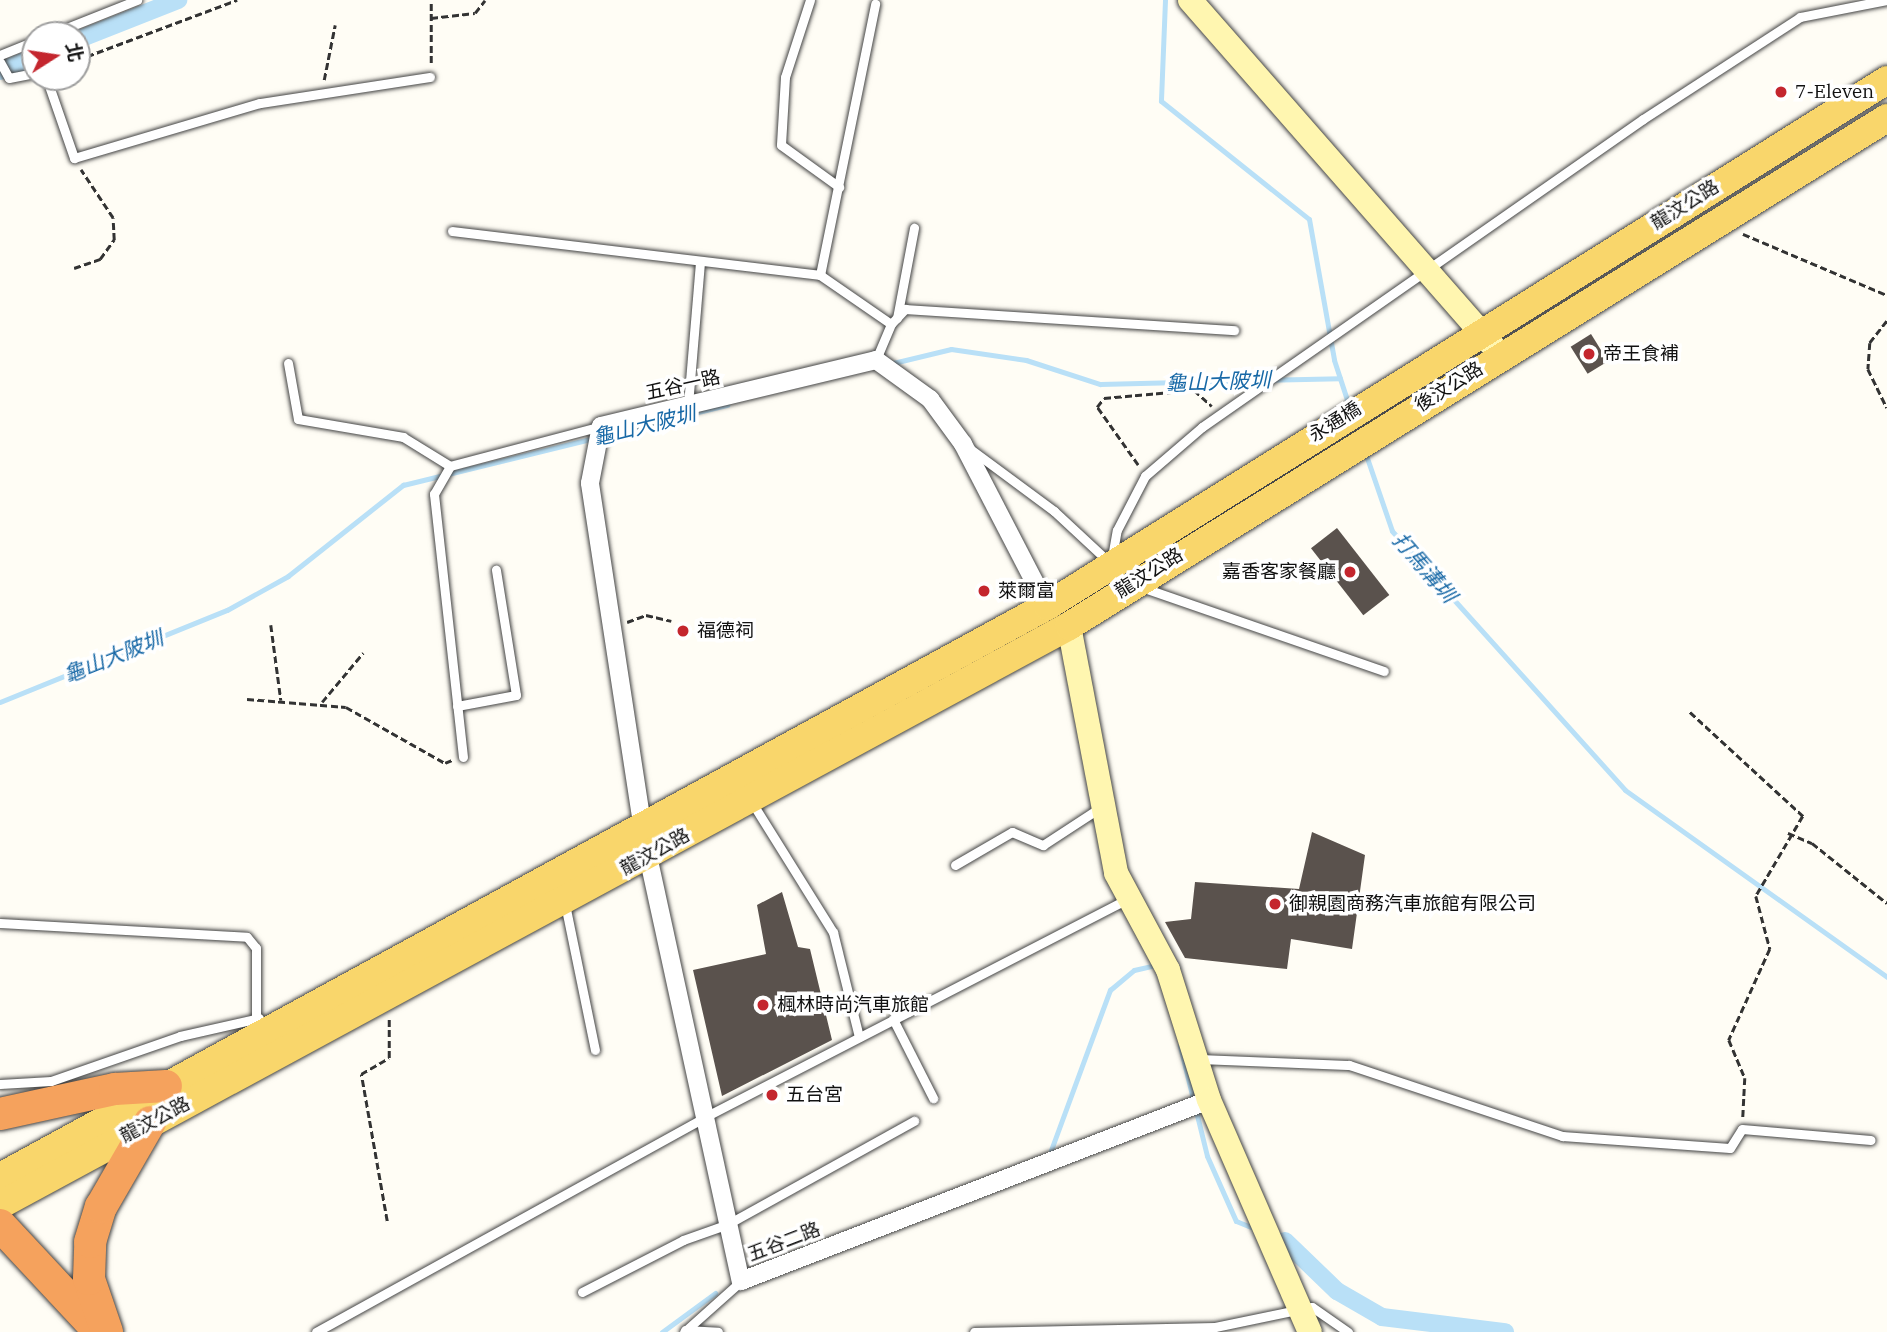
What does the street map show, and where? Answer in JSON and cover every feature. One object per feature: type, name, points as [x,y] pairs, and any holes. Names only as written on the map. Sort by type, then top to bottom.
[{"type":"highway","points":[[0,1114],[115,1089],[166,1086]]},
{"type":"highway","points":[[107,1332],[89,1279],[90,1242],[101,1207],[150,1122]]},
{"type":"highway","points":[[0,1225],[100,1332]]},
{"type":"main road","name":"龍汶公路","points":[[1484,331],[1887,80]]},
{"type":"main road","name":"龍汶公路","points":[[1501,355],[1887,118]]},
{"type":"main road","name":"後汶公路","points":[[1384,391],[1484,331]]},
{"type":"main road","name":"後汶公路","points":[[1397,420],[1501,355]]},
{"type":"main road","name":"永通橋","points":[[1285,453],[1384,391]]},
{"type":"main road","name":"永通橋","points":[[1300,480],[1397,420]]},
{"type":"main road","name":"龍汶公路","points":[[0,1177],[166,1086],[645,843],[1047,606],[1285,453]]},
{"type":"main road","name":"龍汶公路","points":[[0,1205],[564,901],[645,843],[750,799],[1069,626],[1133,582],[1300,480]]},
{"type":"main road","points":[[1047,606],[1069,626]]},
{"type":"street","points":[[1190,0],[1432,270],[1501,355]]},
{"type":"street","points":[[876,360],[930,399],[963,444],[1047,606]]},
{"type":"street","name":"五谷一路","points":[[601,426],[876,360]]},
{"type":"street","points":[[601,426],[590,483],[645,843]]},
{"type":"street","points":[[1069,626],[1101,807],[1125,900],[1168,970],[1196,1059],[1204,1102],[1274,1262],[1310,1332]]},
{"type":"street","name":"五谷二路","points":[[645,843],[741,1281],[1204,1102]]},
{"type":"lane","points":[[84,21],[137,0]]},
{"type":"lane","points":[[810,0],[785,77],[781,145],[839,187]]},
{"type":"lane","points":[[1111,565],[1117,530],[1145,476],[1222,415],[1432,270],[1643,119],[1800,18],[1886,0]]},
{"type":"lane","points":[[820,275],[826,223],[839,187],[875,4]]},
{"type":"lane","points":[[0,55],[21,47]]},
{"type":"lane","points":[[0,62],[9,78],[21,76]]},
{"type":"lane","points":[[51,91],[74,158],[260,103],[430,77]]},
{"type":"lane","points":[[876,360],[894,321],[914,228]]},
{"type":"lane","points":[[453,231],[820,275],[894,321]]},
{"type":"lane","points":[[688,405],[700,261]]},
{"type":"lane","points":[[894,321],[905,309],[1234,330]]},
{"type":"lane","points":[[288,363],[298,419],[403,437],[450,467]]},
{"type":"lane","points":[[463,757],[434,494],[450,467],[601,426]]},
{"type":"lane","points":[[963,444],[1054,511],[1133,582],[1384,671]]},
{"type":"lane","points":[[457,706],[516,695],[495,570]]},
{"type":"lane","points":[[750,799],[832,932],[859,1037]]},
{"type":"lane","points":[[955,865],[1012,832],[1042,845],[1101,807]]},
{"type":"lane","points":[[316,1332],[705,1117],[1125,900]]},
{"type":"lane","points":[[564,901],[595,1049]]},
{"type":"lane","points":[[0,923],[247,937],[256,948],[256,1019]]},
{"type":"lane","points":[[0,1084],[51,1081],[180,1036],[256,1019],[313,1010]]},
{"type":"lane","points":[[893,1019],[933,1098]]},
{"type":"lane","points":[[1196,1059],[1349,1065],[1562,1136],[1730,1148],[1742,1129],[1871,1140]]},
{"type":"lane","points":[[582,1292],[682,1240],[729,1224],[914,1121]]},
{"type":"lane","points":[[684,1331],[741,1281]]},
{"type":"lane","points":[[974,1332],[1215,1327],[1312,1307],[1348,1332]]},
{"type":"lane","points":[[684,1331],[718,1332]]},
{"type":"path","points":[[91,55],[237,0]]},
{"type":"path","points":[[430,77],[431,0]]},
{"type":"path","points":[[431,18],[475,13],[485,0]]},
{"type":"path","points":[[322,94],[335,25]]},
{"type":"path","points":[[74,158],[113,218],[114,240],[100,259],[74,268]]},
{"type":"path","points":[[1718,221],[1814,269],[1887,295]]},
{"type":"path","points":[[1887,321],[1870,343],[1868,369],[1887,408]]},
{"type":"path","points":[[1145,476],[1097,407],[1104,398],[1194,390],[1222,415]]},
{"type":"path","points":[[612,631],[646,615],[671,621]]},
{"type":"path","points":[[271,625],[281,700]]},
{"type":"path","points":[[322,702],[363,653]]},
{"type":"path","points":[[247,699],[322,702],[346,707],[444,763],[463,757]]},
{"type":"path","points":[[1690,712],[1803,816],[1788,833],[1756,896],[1770,949],[1729,1040],[1745,1078],[1742,1129]]},
{"type":"path","points":[[1788,833],[1812,843],[1887,903]]},
{"type":"path","points":[[387,1221],[360,1074],[389,1058],[389,995]]},
{"type":"building","name":"帝王食補","points":[[1591,334],[1608,361],[1588,374],[1571,347]]},
{"type":"building","name":"嘉香客家餐廳","points":[[1337,528],[1389,595],[1363,615],[1311,548]]},
{"type":"building","name":"御親園商務汽車旅館有限公司","points":[[1312,832],[1365,855],[1352,949],[1291,939],[1287,969],[1185,958],[1165,922],[1191,919],[1195,882],[1299,889]]},
{"type":"building","name":"楓林時尚汽車旅館","points":[[782,892],[798,947],[810,949],[832,1040],[722,1096],[693,970],[766,954],[757,905]]},
{"type":"waterway","points":[[91,34],[178,0]]},
{"type":"waterway","name":"打馬溝圳","points":[[1165,0],[1161,101],[1309,219],[1334,360],[1349,406]]},
{"type":"waterway","points":[[0,71],[21,63]]},
{"type":"waterway","name":"龜山大陂圳","points":[[889,364],[951,349],[1026,360],[1100,384],[1340,378]]},
{"type":"waterway","name":"龜山大陂圳","points":[[604,435],[727,405]]},
{"type":"waterway","name":"龜山大陂圳","points":[[0,702],[227,610],[288,576],[403,485],[594,438]]},
{"type":"waterway","name":"打馬溝圳","points":[[1365,452],[1392,531],[1625,790],[1887,977]]},
{"type":"waterway","points":[[1051,1150],[1110,990],[1134,970],[1156,965]]},
{"type":"waterway","points":[[1180,1046],[1207,1156],[1236,1221],[1258,1230]]},
{"type":"waterway","points":[[1285,1241],[1337,1291],[1382,1317],[1505,1332]]},
{"type":"waterway","points":[[662,1332],[715,1293]]},
{"type":"place","name":"7-Eleven","points":[[1781,92]]},
{"type":"place","name":"帝王食補","points":[[1589,354]]},
{"type":"place","name":"嘉香客家餐廳","points":[[1350,572]]},
{"type":"place","name":"萊爾富","points":[[984,591]]},
{"type":"place","name":"福德祠","points":[[683,631]]},
{"type":"place","name":"御親園商務汽車旅館有限公司","points":[[1275,904]]},
{"type":"place","name":"楓林時尚汽車旅館","points":[[763,1005]]},
{"type":"place","name":"五台宮","points":[[772,1095]]}]
